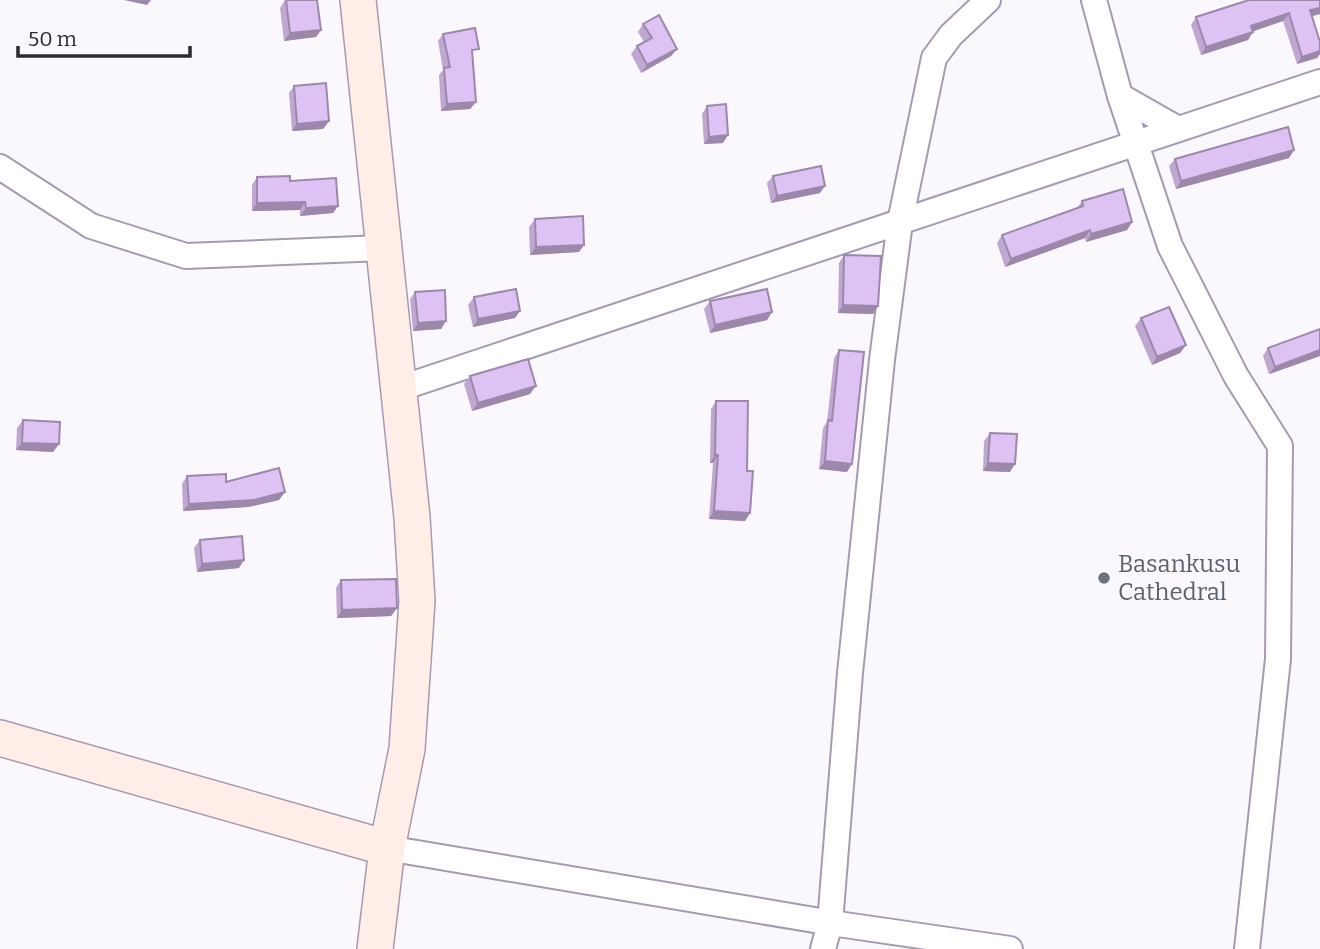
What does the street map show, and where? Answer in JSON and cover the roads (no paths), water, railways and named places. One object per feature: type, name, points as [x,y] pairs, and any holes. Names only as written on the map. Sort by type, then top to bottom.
[{"type":"street","points":[[358,0],[412,517],[417,601],[407,749],[387,848],[375,949]]},
{"type":"street","points":[[823,949],[830,923],[850,673],[882,360],[900,222],[934,58],[951,34],[988,0]]},
{"type":"street","points":[[1094,0],[1120,96],[1170,246],[1236,376],[1280,446],[1278,659],[1247,949]]},
{"type":"street","points":[[398,389],[1320,82]]},
{"type":"street","points":[[1120,96],[1178,129]]},
{"type":"street","points":[[0,167],[91,226],[186,256],[383,248]]},
{"type":"street","points":[[0,738],[387,848],[830,923],[1010,949]]},
{"type":"place","name":"Basankusu Cathedral","points":[[1104,578]]}]
